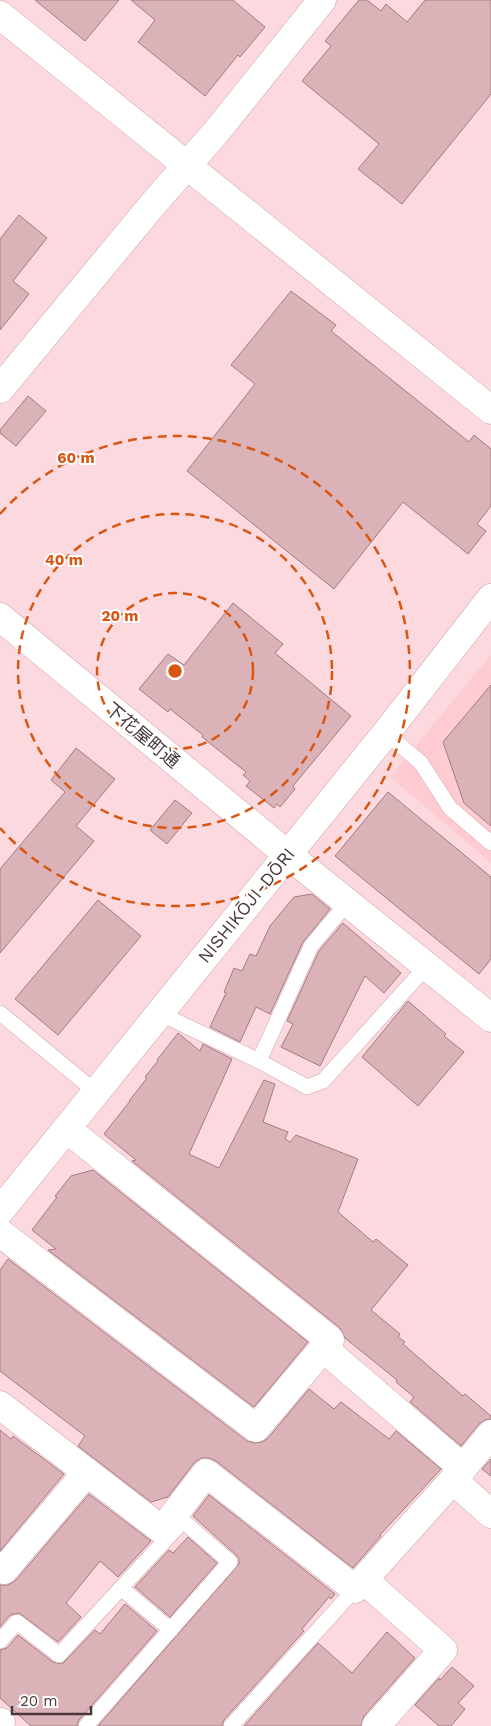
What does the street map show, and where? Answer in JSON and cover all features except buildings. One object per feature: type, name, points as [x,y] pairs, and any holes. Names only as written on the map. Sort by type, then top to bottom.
[{"type":"street","points":[[0,389],[154,203],[217,131],[322,0]]},
{"type":"street","points":[[0,15],[491,410]]},
{"type":"street","name":"NISHIKŌJI-DŌRI","points":[[0,1211],[386,732],[491,598]]},
{"type":"street","name":"下花屋町通","points":[[0,617],[287,854],[491,1018]]},
{"type":"street","points":[[0,1232],[256,1428],[330,1340],[67,1129]]},
{"type":"street","points":[[323,1348],[458,1474],[491,1514]]},
{"type":"street","points":[[0,1405],[162,1530],[206,1473],[360,1585],[443,1650],[376,1726]]},
{"type":"street","points":[[360,1585],[491,1434]]},
{"type":"street","points":[[0,1566],[4,1570],[87,1472]]},
{"type":"lane","points":[[386,732],[421,763],[450,808],[491,843]]},
{"type":"lane","points":[[259,1061],[311,946],[348,902]]},
{"type":"lane","points":[[159,1013],[259,1061],[307,1087],[323,1081],[427,966]]},
{"type":"lane","points":[[0,1013],[96,1092]]},
{"type":"lane","points":[[0,1641],[17,1622],[59,1655],[183,1521],[230,1562],[86,1726]]},
{"type":"lane","points":[[231,1726],[360,1585]]},
{"type":"lane","points":[[121,1588],[171,1630]]},
{"type":"shaded area","points":[[491,655],[491,863],[390,777]]}]
